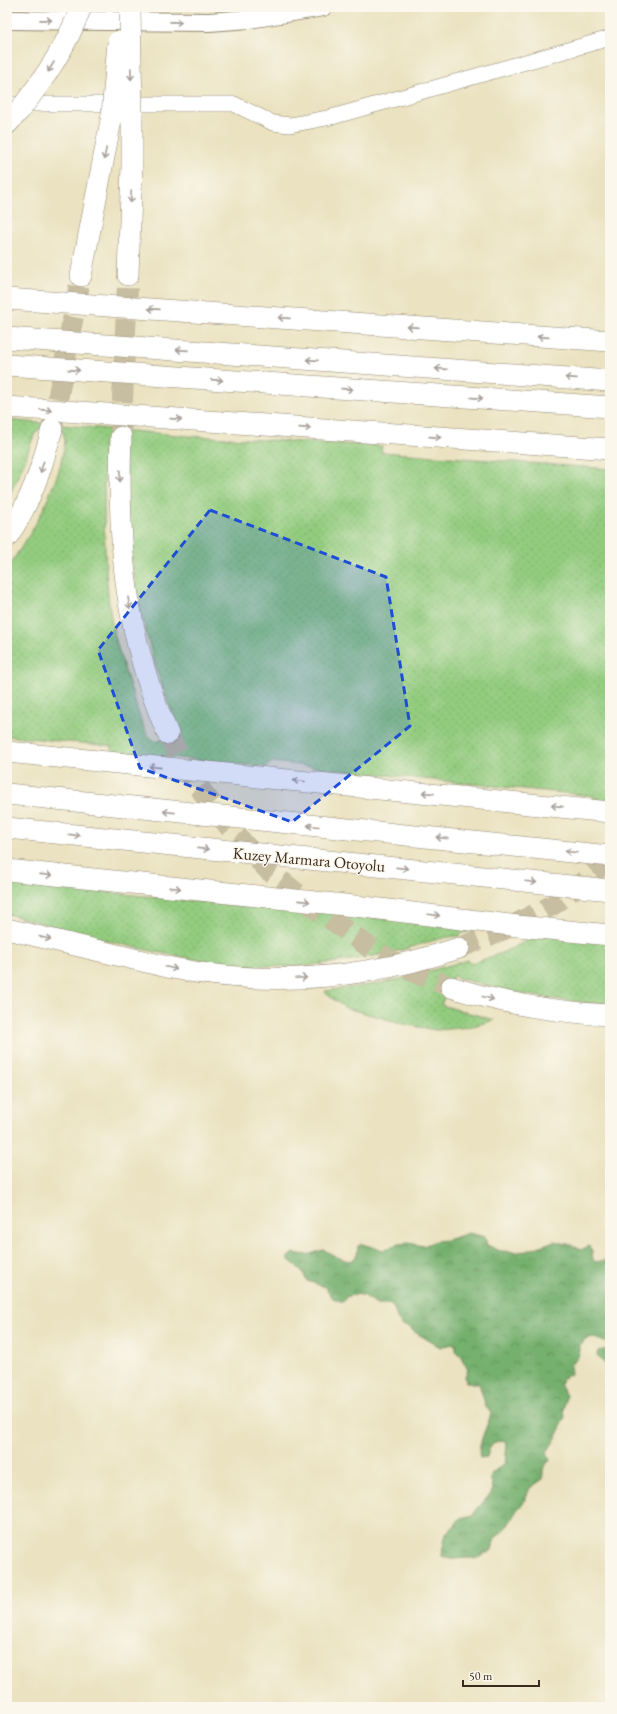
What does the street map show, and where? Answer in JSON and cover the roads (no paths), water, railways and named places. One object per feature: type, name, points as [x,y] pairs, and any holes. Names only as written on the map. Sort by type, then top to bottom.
[{"type":"highway","points":[[11,113],[43,81],[65,43],[81,7]]},
{"type":"highway","points":[[118,7],[118,50],[122,116],[132,174],[128,275]]},
{"type":"highway","points":[[81,276],[122,116],[130,7]]},
{"type":"highway","points":[[7,299],[610,341]]},
{"type":"highway","points":[[7,338],[610,381]]},
{"type":"highway","points":[[7,365],[610,407]]},
{"type":"highway","points":[[7,406],[610,449]]},
{"type":"highway","points":[[7,537],[21,514],[34,487],[52,429]]},
{"type":"highway","points":[[121,437],[121,534],[127,594],[141,659],[151,691],[168,734]]},
{"type":"highway","points":[[7,752],[610,812]]},
{"type":"highway","name":"Kuzey Marmara Otoyolu","points":[[7,794],[610,856]]},
{"type":"highway","name":"Kuzey Marmara Otoyolu","points":[[7,828],[610,890]]},
{"type":"highway","points":[[7,870],[364,907],[518,926],[610,935]]},
{"type":"highway","points":[[7,929],[172,968],[198,973],[244,978],[298,978],[352,973],[406,963],[459,948]]},
{"type":"highway","points":[[451,987],[518,1005],[560,1011],[610,1014]]},
{"type":"main road","points":[[7,20],[209,22],[256,18],[323,7]]},
{"type":"street","points":[[11,113],[234,104],[273,123],[290,125],[332,117],[610,38]]},
{"type":"tunnel","points":[[121,433],[128,275]]},
{"type":"tunnel","points":[[52,429],[81,276]]},
{"type":"tunnel","points":[[168,734],[181,760],[204,794],[233,832],[267,869],[311,905],[376,952],[414,972],[451,987]]},
{"type":"tunnel","points":[[459,948],[505,929],[553,905],[583,882],[610,857]]}]
